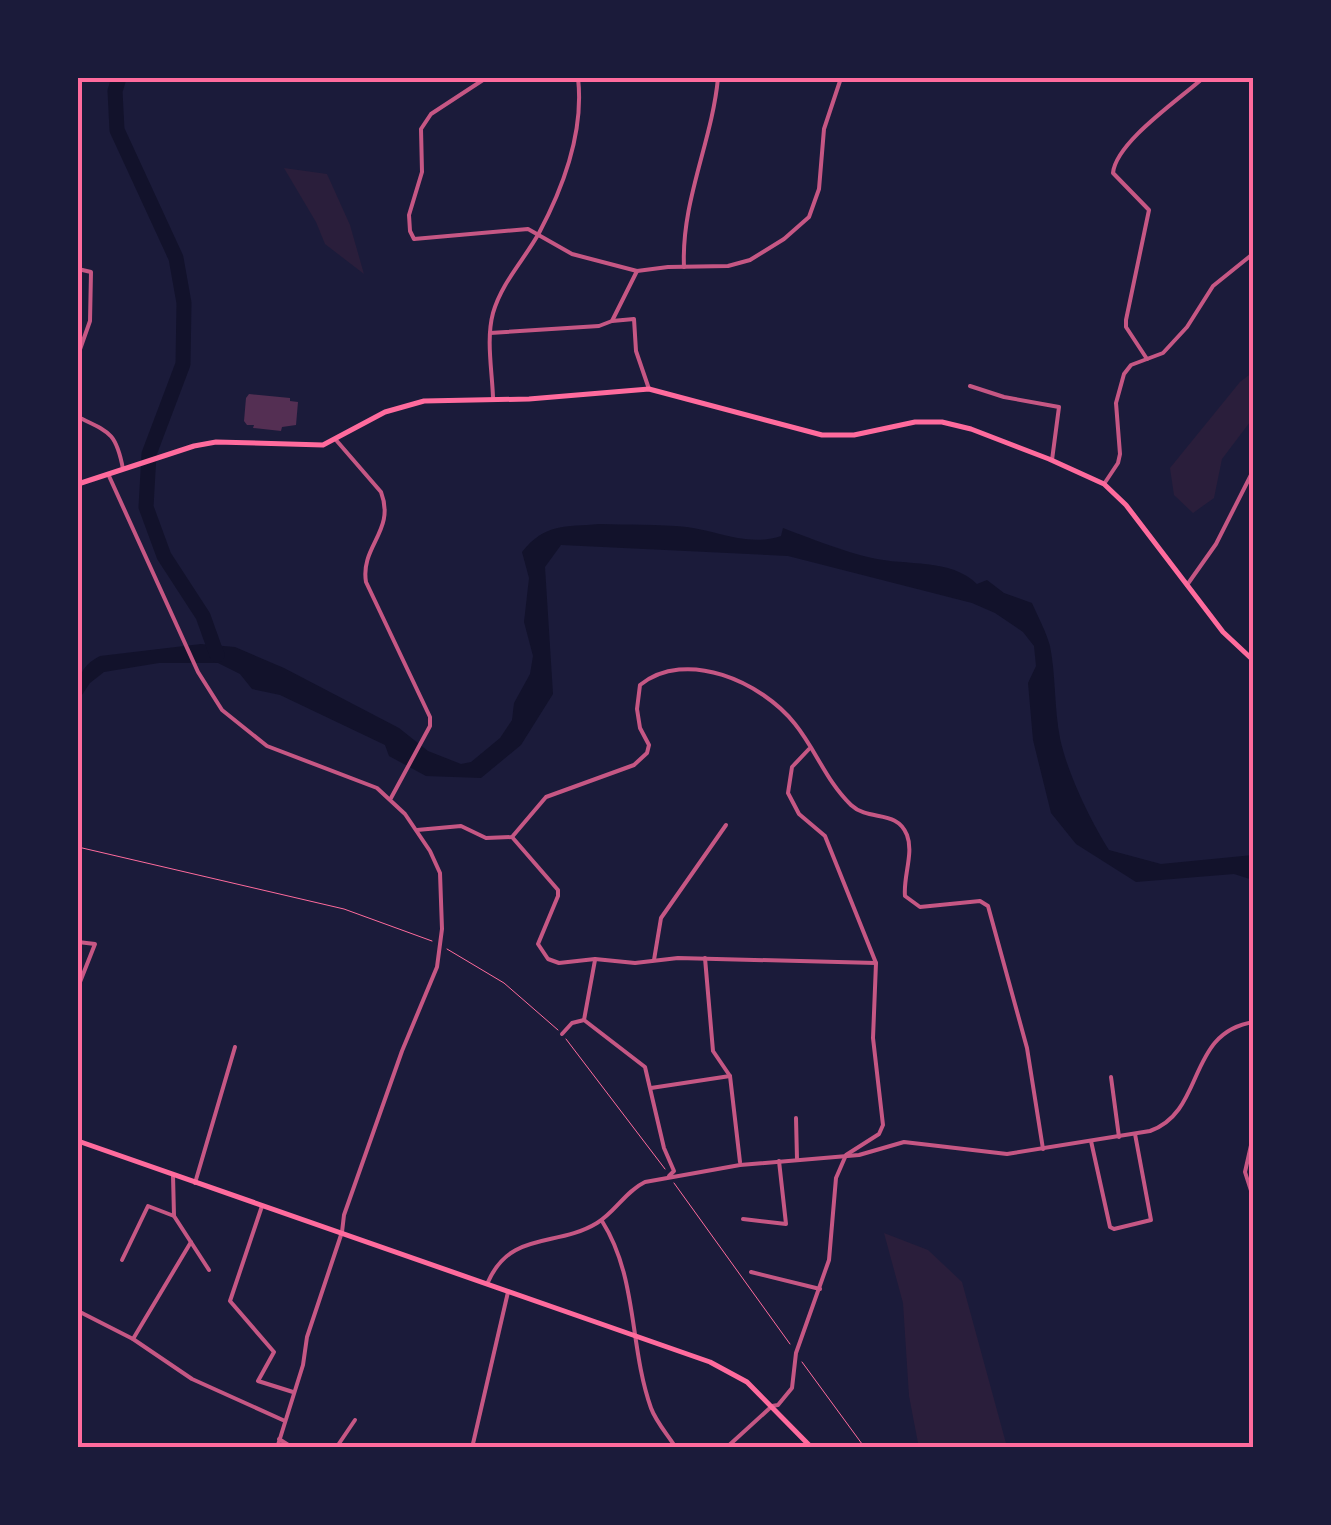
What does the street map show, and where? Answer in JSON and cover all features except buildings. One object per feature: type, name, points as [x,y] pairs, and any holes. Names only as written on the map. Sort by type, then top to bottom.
[{"type":"main road","points":[[78,484],[175,452],[224,441],[311,447],[336,440],[402,406],[442,400],[494,401],[650,389],[822,435],[854,435],[915,422],[942,422],[1052,460],[1104,484],[1126,505],[1224,632],[1253,658]]},
{"type":"main road","points":[[78,1141],[734,1373],[812,1448]]},
{"type":"street","points":[[486,78],[431,114],[421,129],[422,172],[409,215],[414,239],[528,229],[572,254],[638,270],[728,266],[750,260],[784,240],[808,217],[818,189],[824,129],[841,78]]},
{"type":"street","points":[[494,401],[490,333],[501,291],[539,233],[568,164],[577,129],[578,78]]},
{"type":"street","points":[[684,267],[682,236],[715,110],[718,78]]},
{"type":"street","points":[[1147,360],[1126,327],[1126,320],[1149,210],[1113,173],[1113,166],[1129,144],[1203,78]]},
{"type":"street","points":[[1104,484],[1120,454],[1116,404],[1124,374],[1131,366],[1163,353],[1178,338],[1213,286],[1254,253]]},
{"type":"street","points":[[78,269],[91,272],[90,321],[78,356]]},
{"type":"street","points":[[612,321],[638,270]]},
{"type":"street","points":[[490,333],[599,326],[634,318],[636,351],[650,389]]},
{"type":"street","points":[[970,386],[1059,407],[1052,460]]},
{"type":"street","points":[[78,417],[108,431],[115,439],[124,470]]},
{"type":"street","points":[[336,440],[381,492],[385,502],[383,529],[365,562],[366,582],[430,717],[430,726],[391,798]]},
{"type":"street","points":[[1187,585],[1216,544],[1254,469]]},
{"type":"street","points":[[108,476],[211,696],[238,726],[267,746],[360,779],[391,798],[417,830],[440,873],[443,900],[437,968],[402,1051],[344,1216],[277,1448]]},
{"type":"street","points":[[417,830],[461,826],[486,838],[512,837],[546,797],[634,765],[647,753],[636,708],[640,685],[651,676],[702,668],[738,682],[769,698],[795,724],[831,784],[853,807],[865,816],[900,822],[910,844],[904,888],[912,903],[920,907],[980,902],[988,906],[1027,1048],[1043,1150]]},
{"type":"street","points":[[726,1448],[771,1406],[778,1406],[792,1388],[796,1353],[828,1260],[836,1178],[846,1155],[879,1134],[883,1126],[873,1038],[876,963],[834,852],[825,836],[799,814],[788,793],[792,767],[809,748]]},
{"type":"street","points":[[654,960],[661,918],[726,825]]},
{"type":"street","points":[[512,837],[558,890],[538,944],[548,960],[636,963],[704,958],[876,963]]},
{"type":"street","points":[[78,942],[95,944],[78,987]]},
{"type":"street","points":[[704,958],[713,1051],[730,1076],[740,1165]]},
{"type":"street","points":[[584,1020],[595,959]]},
{"type":"street","points":[[562,1034],[572,1022],[584,1020],[645,1067],[664,1148],[674,1171],[670,1176]]},
{"type":"street","points":[[487,1285],[504,1256],[587,1229],[602,1220],[635,1186],[670,1176],[740,1165],[859,1155],[904,1142],[1007,1154],[1160,1128],[1179,1112],[1208,1048],[1228,1030],[1254,1022]]},
{"type":"street","points":[[195,1183],[235,1046]]},
{"type":"street","points":[[650,1088],[730,1076]]},
{"type":"street","points":[[1111,1077],[1119,1137]]},
{"type":"street","points":[[796,1118],[797,1159]]},
{"type":"street","points":[[1254,1132],[1245,1172],[1254,1200]]},
{"type":"street","points":[[1092,1141],[1110,1227],[1114,1229],[1151,1220],[1135,1134]]},
{"type":"street","points":[[743,1219],[786,1224],[779,1161]]},
{"type":"street","points":[[173,1175],[174,1216],[209,1270]]},
{"type":"street","points":[[122,1260],[148,1206],[174,1216]]},
{"type":"street","points":[[262,1206],[230,1301],[274,1352],[258,1381],[293,1392]]},
{"type":"street","points":[[602,1220],[616,1242],[630,1292],[651,1410],[676,1448]]},
{"type":"street","points":[[133,1338],[191,1242]]},
{"type":"street","points":[[752,1272],[820,1288]]},
{"type":"street","points":[[472,1448],[508,1292]]},
{"type":"street","points":[[78,1311],[133,1338],[192,1379],[284,1422]]},
{"type":"street","points":[[336,1448],[354,1420]]},
{"type":"street","points":[[280,1439],[292,1448]]},
{"type":"path","points":[[78,846],[344,909],[441,945],[504,983],[562,1034],[670,1176],[865,1448]]},
{"type":"shaded area","points":[[284,168],[327,174],[350,225],[364,274],[325,244]]},
{"type":"shaded area","points":[[1253,372],[1253,418],[1222,459],[1214,498],[1193,513],[1174,495],[1170,468],[1240,382]]},
{"type":"shaded area","points":[[599,524],[687,527],[757,540],[781,536],[783,528],[872,558],[941,566],[977,584],[987,580],[1004,593],[1032,603],[1050,646],[1063,751],[1080,796],[1109,850],[1161,864],[1253,855],[1253,880],[1234,874],[1136,882],[1076,844],[1051,813],[1033,740],[1028,683],[1036,666],[1034,646],[1023,632],[972,603],[788,556],[561,545],[545,567],[553,694],[521,745],[481,778],[426,776],[389,756],[385,745],[280,695],[252,689],[240,674],[218,663],[159,663],[104,672],[90,683],[78,701],[81,674],[100,656],[201,644],[235,647],[399,728],[428,751],[461,764],[471,762],[500,738],[512,720],[514,703],[530,674],[533,656],[524,622],[529,578],[522,552],[548,531]]},
{"type":"shaded area","points":[[884,1233],[928,1250],[962,1282],[1007,1447],[922,1447],[918,1443],[909,1396],[903,1303]]},
{"type":"waterway","points":[[119,78],[115,91],[117,130],[176,258],[184,303],[183,364],[149,454],[146,507],[164,556],[203,616],[217,655]]}]
